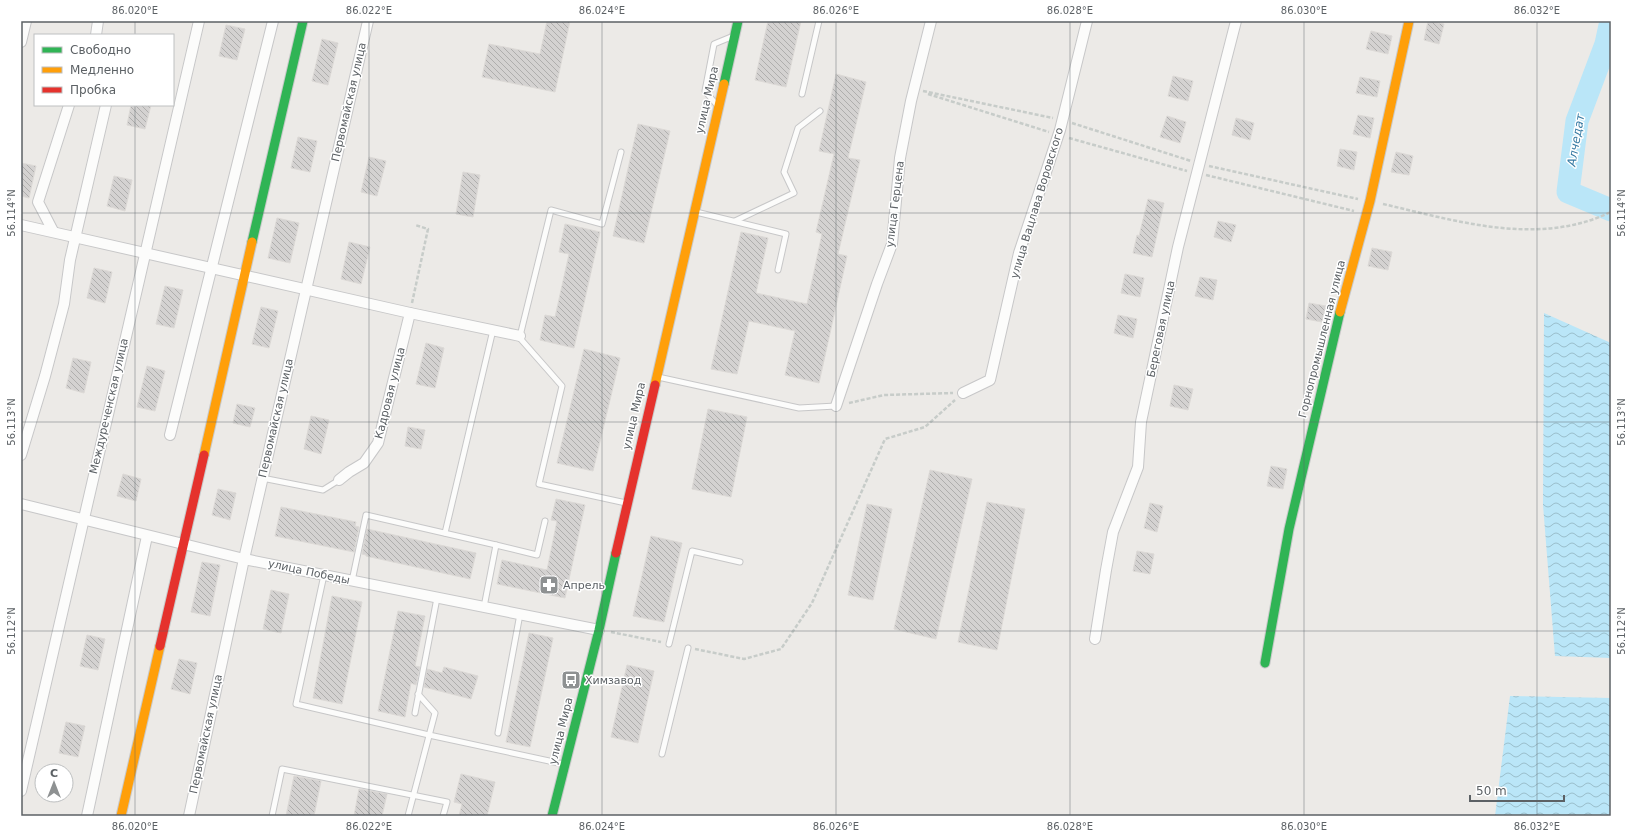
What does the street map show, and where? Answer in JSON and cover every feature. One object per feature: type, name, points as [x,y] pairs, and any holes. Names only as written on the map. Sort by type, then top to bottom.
[{"type":"street","points":[[21,42],[26,21]]},
{"type":"street","points":[[96,34],[98,21]]},
{"type":"street","name":"Междуреченская улица","points":[[21,791],[144,253],[199,21]]},
{"type":"street","points":[[170,435],[273,21]]},
{"type":"street","points":[[120,816],[303,21]]},
{"type":"street","name":"Первомайская улица","points":[[188,816],[262,478],[368,21]]},
{"type":"street","name":"улица Мира","points":[[552,816],[599,630],[693,211],[738,21]]},
{"type":"street","name":"улица Герцена","points":[[836,406],[892,244],[900,158],[930,21]]},
{"type":"street","name":"улица Вацлава Воровского","points":[[963,393],[990,380],[1019,254],[1063,120],[1087,21]]},
{"type":"street","name":"Береговая улица","points":[[1096,639],[1113,532],[1138,467],[1141,422],[1178,247],[1236,21]]},
{"type":"street","name":"Горнопромышленная улица","points":[[1265,664],[1289,529],[1334,336],[1370,201],[1409,21]]},
{"type":"street","points":[[53,231],[38,202],[68,106]]},
{"type":"street","points":[[21,455],[45,376],[64,304],[70,260],[106,106]]},
{"type":"street","points":[[21,225],[76,236],[144,253],[410,313],[519,336]]},
{"type":"street","name":"Кадровая улица","points":[[339,480],[364,463],[378,443],[410,313]]},
{"type":"street","name":"улица Победы","points":[[21,504],[244,559],[599,630]]},
{"type":"street","points":[[87,816],[147,536]]},
{"type":"lane","points":[[802,94],[819,21]]},
{"type":"lane","points":[[718,107],[705,91],[714,44],[734,36]]},
{"type":"lane","points":[[735,221],[794,194],[784,172],[798,128],[820,112]]},
{"type":"lane","points":[[621,152],[602,224],[551,210],[519,336],[562,386],[540,484],[627,503]]},
{"type":"lane","points":[[693,211],[786,234],[778,270]]},
{"type":"lane","points":[[445,533],[493,330]]},
{"type":"lane","points":[[656,376],[799,408],[836,406]]},
{"type":"lane","points":[[262,478],[323,490],[339,480]]},
{"type":"lane","points":[[352,581],[366,515],[537,555],[545,521]]},
{"type":"lane","points":[[484,607],[496,545]]},
{"type":"lane","points":[[669,644],[692,551],[740,562]]},
{"type":"lane","points":[[324,575],[296,704],[564,764]]},
{"type":"lane","points":[[415,713],[437,598]]},
{"type":"lane","points":[[498,733],[520,614]]},
{"type":"lane","points":[[662,754],[688,648]]},
{"type":"lane","points":[[408,816],[435,713],[418,694]]},
{"type":"lane","points":[[272,816],[282,769],[447,802],[443,816]]},
{"type":"path","points":[[914,89],[1063,120],[1198,169],[1370,201],[1498,229],[1551,230],[1598,219],[1611,212]]},
{"type":"path","points":[[914,89],[1058,135],[1198,169],[1366,214]]},
{"type":"path","points":[[410,313],[428,229],[415,225]]},
{"type":"path","points":[[836,406],[884,395],[963,393]]},
{"type":"path","points":[[688,648],[744,659],[781,649],[812,603],[885,439],[925,427],[963,393]]},
{"type":"path","points":[[599,630],[669,644]]},
{"type":"water","points":[[1544,313],[1611,343],[1611,658],[1555,656],[1543,505]]},
{"type":"water","points":[[1510,696],[1611,698],[1611,816],[1495,816]]},
{"type":"building","points":[[547,21],[570,21],[555,92],[482,77],[489,44],[540,54]]},
{"type":"building","points":[[768,21],[801,21],[786,87],[755,80]]},
{"type":"building","points":[[1428,21],[1444,24],[1439,44],[1424,40]]},
{"type":"building","points":[[226,25],[245,29],[237,60],[219,56]]},
{"type":"building","points":[[1371,31],[1392,36],[1388,54],[1366,49]]},
{"type":"building","points":[[322,39],[338,43],[328,85],[312,81]]},
{"type":"building","points":[[836,74],[866,82],[848,158],[860,160],[838,254],[847,256],[819,383],[785,375],[795,331],[749,321],[737,374],[711,369],[741,232],[768,238],[756,293],[807,304],[822,234],[816,232],[834,154],[819,151]]},
{"type":"building","points":[[1173,76],[1193,81],[1188,101],[1168,96]]},
{"type":"building","points":[[1360,77],[1380,81],[1377,97],[1356,93]]},
{"type":"building","points":[[131,106],[151,106],[145,129],[127,125]]},
{"type":"building","points":[[1358,115],[1374,118],[1370,138],[1353,134]]},
{"type":"building","points":[[1167,116],[1186,122],[1180,143],[1160,137]]},
{"type":"building","points":[[1236,118],[1254,123],[1250,140],[1232,135]]},
{"type":"building","points":[[638,124],[670,131],[644,243],[613,236]]},
{"type":"building","points":[[298,137],[317,141],[310,172],[291,168]]},
{"type":"building","points":[[1340,149],[1357,152],[1354,170],[1337,166]]},
{"type":"building","points":[[1396,152],[1413,156],[1409,175],[1391,172]]},
{"type":"building","points":[[369,157],[386,161],[377,196],[361,192]]},
{"type":"building","points":[[21,163],[36,166],[29,198],[21,196]]},
{"type":"building","points":[[463,172],[480,175],[473,217],[456,214]]},
{"type":"building","points":[[114,176],[132,180],[125,211],[107,206]]},
{"type":"building","points":[[1148,199],[1164,203],[1152,257],[1133,253],[1137,235],[1139,236]]},
{"type":"building","points":[[277,218],[299,223],[290,263],[268,258]]},
{"type":"building","points":[[1218,221],[1236,225],[1231,242],[1214,237]]},
{"type":"building","points":[[565,224],[600,232],[574,348],[540,340],[545,315],[555,317],[569,254],[559,252]]},
{"type":"building","points":[[349,242],[370,247],[361,284],[341,279]]},
{"type":"building","points":[[1372,248],[1392,252],[1388,270],[1368,266]]},
{"type":"building","points":[[94,268],[112,272],[105,303],[87,298]]},
{"type":"building","points":[[1125,274],[1144,278],[1140,297],[1121,293]]},
{"type":"building","points":[[1200,277],[1217,280],[1213,300],[1195,296]]},
{"type":"building","points":[[165,286],[183,290],[174,328],[156,324]]},
{"type":"building","points":[[1309,303],[1326,306],[1322,322],[1306,319]]},
{"type":"building","points":[[261,307],[278,311],[269,348],[252,344]]},
{"type":"building","points":[[1118,315],[1137,319],[1133,338],[1114,333]]},
{"type":"building","points":[[426,343],[444,348],[435,388],[416,384]]},
{"type":"building","points":[[584,349],[620,358],[593,471],[557,463]]},
{"type":"building","points":[[73,358],[91,362],[84,393],[66,388]]},
{"type":"building","points":[[147,366],[165,371],[155,411],[137,407]]},
{"type":"building","points":[[1174,385],[1193,389],[1188,410],[1170,406]]},
{"type":"building","points":[[237,404],[255,408],[250,427],[233,423]]},
{"type":"building","points":[[708,409],[747,417],[731,497],[692,489]]},
{"type":"building","points":[[311,416],[329,420],[321,454],[304,449]]},
{"type":"building","points":[[408,427],[425,430],[421,449],[405,446]]},
{"type":"building","points":[[1271,466],[1287,469],[1283,489],[1267,486]]},
{"type":"building","points":[[930,470],[972,479],[936,639],[894,629]]},
{"type":"building","points":[[123,474],[141,479],[136,501],[117,496]]},
{"type":"building","points":[[218,489],[236,493],[230,520],[212,515]]},
{"type":"building","points":[[556,499],[585,505],[565,598],[497,584],[502,560],[547,570],[557,521],[551,520]]},
{"type":"building","points":[[987,502],[1025,509],[997,650],[958,642]]},
{"type":"building","points":[[1150,503],[1163,506],[1157,532],[1144,528]]},
{"type":"building","points":[[867,504],[892,509],[873,600],[848,595]]},
{"type":"building","points":[[281,507],[356,522],[355,526],[359,527],[354,552],[275,536]]},
{"type":"building","points":[[367,529],[476,553],[470,579],[366,556],[362,554]]},
{"type":"building","points":[[651,536],[682,543],[664,622],[633,616]]},
{"type":"building","points":[[1137,551],[1154,554],[1150,574],[1133,571]]},
{"type":"building","points":[[202,562],[220,565],[210,616],[191,612]]},
{"type":"building","points":[[271,590],[289,594],[281,633],[263,629]]},
{"type":"building","points":[[332,596],[362,602],[342,704],[313,698]]},
{"type":"building","points":[[398,611],[425,616],[415,666],[420,667],[416,685],[411,683],[405,717],[378,711]]},
{"type":"building","points":[[529,633],[553,638],[530,747],[506,742]]},
{"type":"building","points":[[87,635],[105,639],[98,670],[80,666]]},
{"type":"building","points":[[179,659],[197,663],[190,694],[171,689]]},
{"type":"building","points":[[627,665],[654,671],[638,743],[611,737]]},
{"type":"building","points":[[444,667],[478,676],[471,699],[424,687],[427,669],[442,673]]},
{"type":"building","points":[[66,722],[85,726],[78,757],[59,753]]},
{"type":"building","points":[[461,774],[495,782],[487,816],[459,816],[462,804],[454,802]]},
{"type":"building","points":[[294,776],[321,781],[314,816],[286,816]]},
{"type":"building","points":[[359,789],[387,794],[382,816],[354,816]]},
{"type":"waterway","name":"Алчедат","points":[[1611,21],[1606,44],[1577,121],[1568,192],[1611,210]]},
{"type":"traffic: fast","points":[[252,242],[303,21]]},
{"type":"traffic: fast","points":[[724,84],[738,21]]},
{"type":"traffic: fast","points":[[1265,663],[1289,529],[1340,312]]},
{"type":"traffic: fast","points":[[552,816],[599,630],[616,553]]},
{"type":"traffic: slow","points":[[1340,312],[1370,201],[1409,21]]},
{"type":"traffic: slow","points":[[655,385],[724,84]]},
{"type":"traffic: slow","points":[[204,455],[252,242]]},
{"type":"traffic: slow","points":[[121,816],[160,646]]},
{"type":"traffic: jam","points":[[616,553],[655,385]]},
{"type":"traffic: jam","points":[[160,646],[204,455]]},
{"type":"place","name":"Апрель","points":[[549,585]]},
{"type":"place","name":"Химзавод","points":[[571,680]]}]
